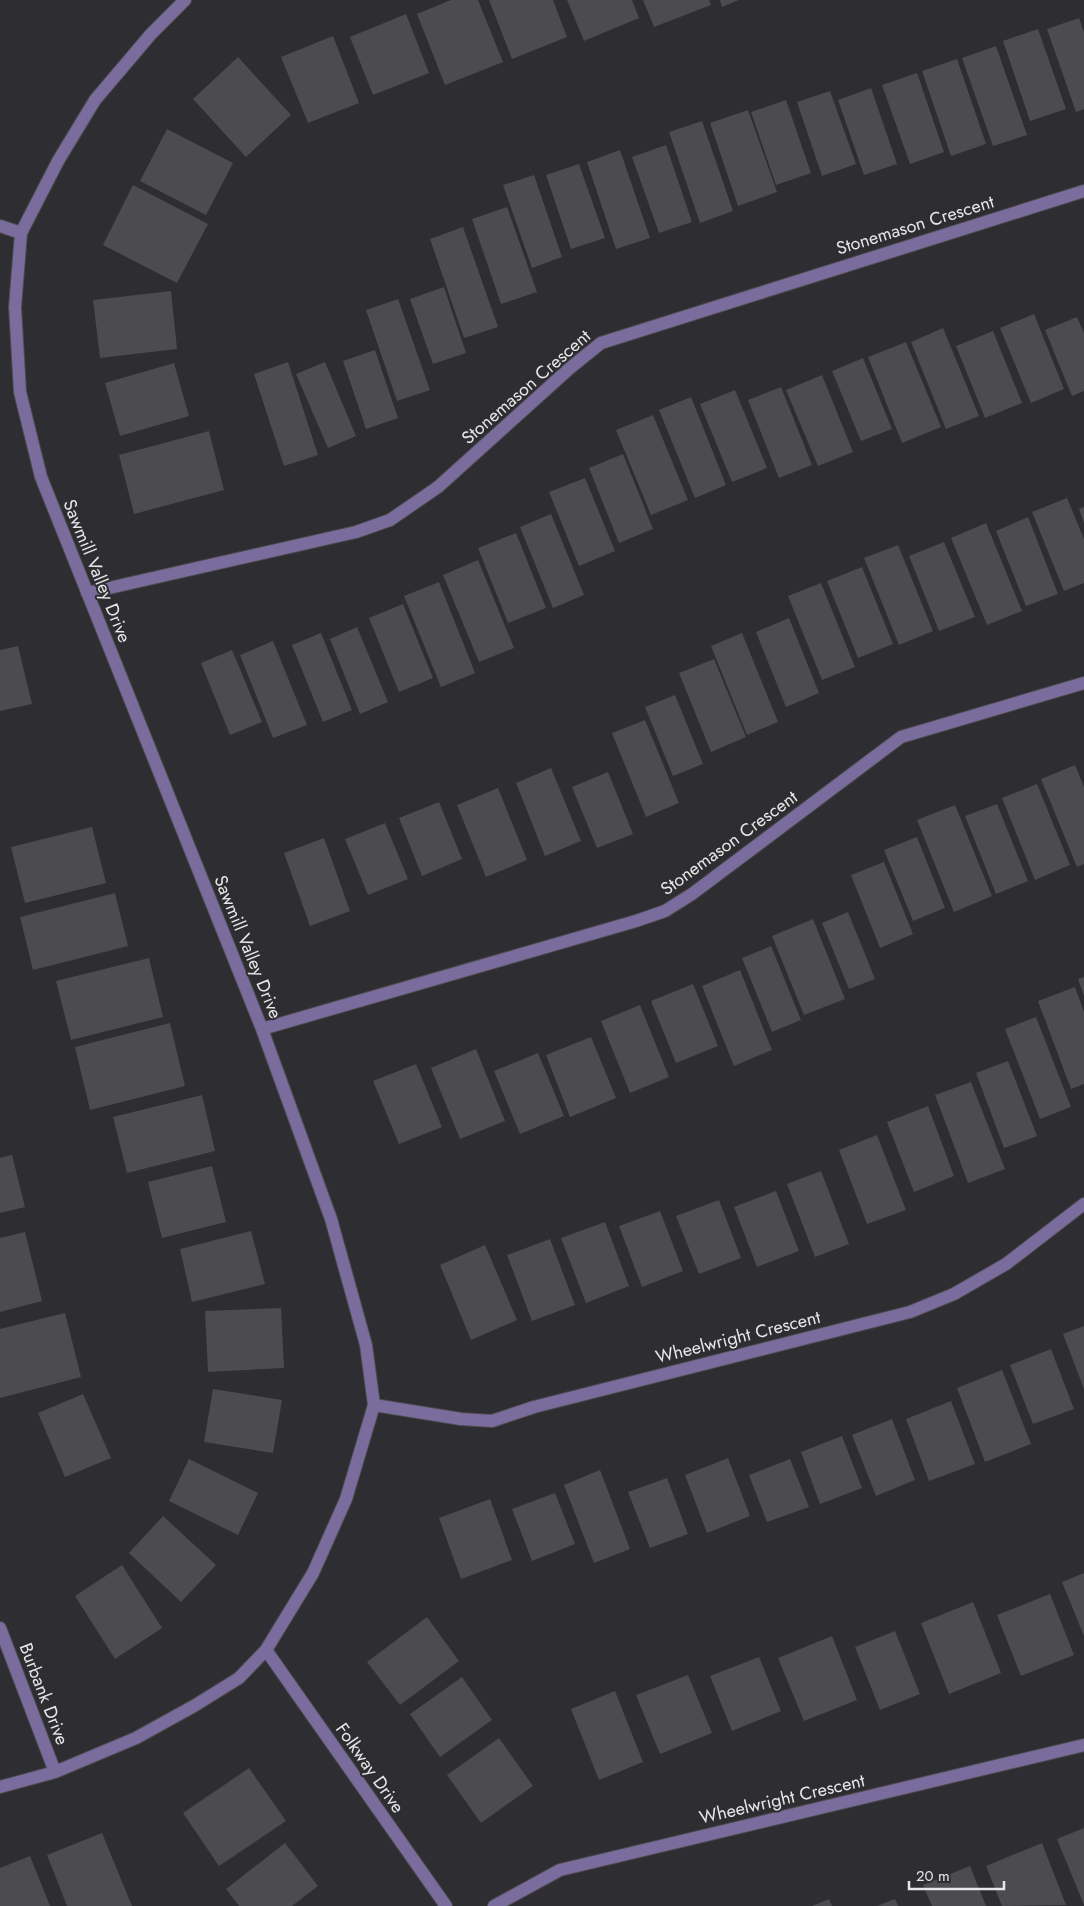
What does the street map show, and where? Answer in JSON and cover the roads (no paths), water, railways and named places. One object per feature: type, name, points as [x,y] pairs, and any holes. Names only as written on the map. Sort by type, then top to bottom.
[{"type":"street","name":"Sawmill Valley Drive","points":[[0,1787],[55,1772],[136,1738],[194,1706],[239,1678],[266,1650],[312,1573],[342,1507],[374,1405],[366,1345],[331,1219],[262,1029],[41,477],[20,392],[15,307],[21,233],[58,161],[95,100],[151,34],[185,0]]},
{"type":"street","name":"Stonemason Crescent","points":[[87,593],[356,532],[390,520],[438,487],[570,368],[601,343],[1084,191]]},
{"type":"street","points":[[0,226],[21,233]]},
{"type":"street","name":"Stonemason Crescent","points":[[262,1029],[665,911],[692,894],[901,737],[1084,683]]},
{"type":"street","name":"Wheelwright Crescent","points":[[374,1405],[492,1421],[534,1407],[910,1312],[954,1294],[1006,1264],[1084,1204]]},
{"type":"street","name":"Burbank Drive","points":[[0,1628],[55,1772]]},
{"type":"street","name":"Folkway Drive","points":[[266,1650],[446,1906]]},
{"type":"street","name":"Wheelwright Crescent","points":[[494,1906],[560,1870],[1084,1745]]}]
